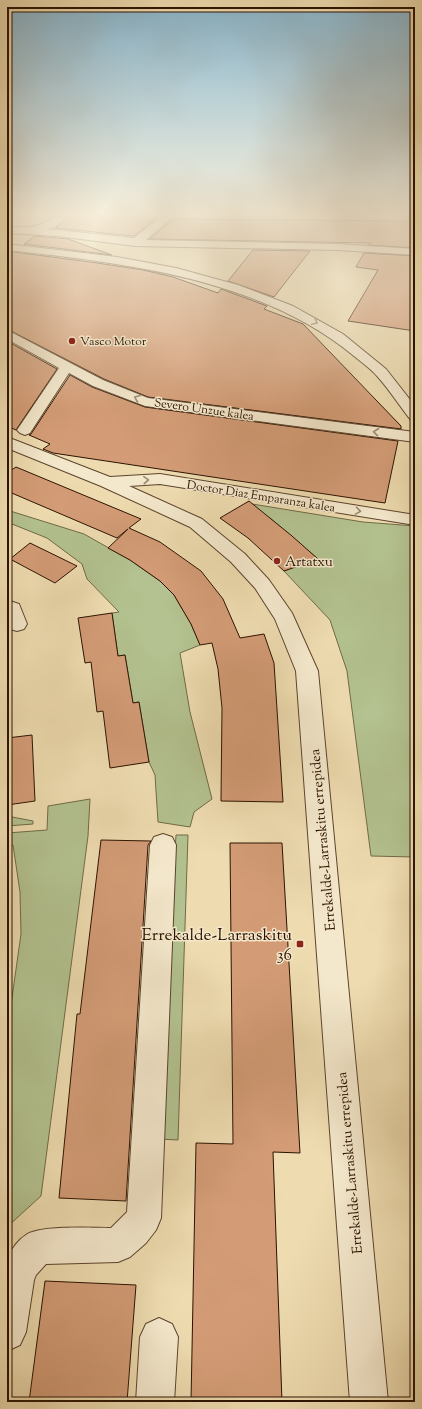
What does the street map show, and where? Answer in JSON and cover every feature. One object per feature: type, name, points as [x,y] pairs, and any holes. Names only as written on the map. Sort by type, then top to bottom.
[{"type":"street","points":[[203,279],[259,297],[320,324],[365,355],[395,385],[415,416]]},
{"type":"street","name":"Severo Unzue kalea","points":[[7,334],[98,383],[145,402],[415,437]]},
{"type":"street","points":[[16,436],[67,366]]},
{"type":"street","name":"Errekalde-Larraskitu errepidea","points":[[16,436],[107,482],[196,523],[238,558],[262,584],[285,618],[307,671],[369,1402]]},
{"type":"street","name":"Doctor Diaz Emparanza kalea","points":[[107,482],[160,479],[402,518],[415,518]]},
{"type":"street","points":[[7,607],[12,609],[17,624]]},
{"type":"street","points":[[7,1332],[16,1280],[24,1263],[38,1247],[118,1245],[134,1231],[144,1218],[163,845]]},
{"type":"street","points":[[155,1402],[159,1337]]},
{"type":"green space","points":[[246,503],[363,522],[415,526],[415,857],[371,856],[347,671],[330,620],[284,571],[318,559],[270,518]]},
{"type":"green space","points":[[7,510],[84,534],[130,560],[160,581],[174,595],[191,624],[200,645],[180,653],[190,712],[212,799],[194,812],[190,827],[158,822],[155,775],[149,762],[139,702],[133,703],[125,655],[118,656],[112,613],[119,612],[87,579],[82,564],[47,538],[7,522]]},
{"type":"green space","points":[[90,799],[88,836],[41,1196],[7,1227],[7,1033],[21,934],[20,892],[13,845],[7,844],[7,833],[47,830],[48,806]]},
{"type":"green space","points":[[7,816],[33,821],[33,824],[7,826]]},
{"type":"green space","points":[[176,835],[188,835],[178,1140],[158,1139]]},
{"type":"building","points":[[7,279],[178,279],[218,293],[221,289],[267,306],[264,309],[303,324],[401,426],[401,429],[148,397],[104,379],[7,329]]},
{"type":"building","points":[[230,279],[288,279],[274,297],[228,281]]},
{"type":"building","points":[[373,279],[415,279],[415,331],[348,321]]},
{"type":"building","points":[[7,341],[57,369],[16,430],[7,426]]},
{"type":"building","points":[[70,375],[92,387],[145,407],[398,441],[385,503],[53,453],[43,449],[50,444],[29,435]]},
{"type":"building","points":[[16,467],[141,519],[129,528],[160,542],[201,571],[223,599],[240,638],[264,634],[274,663],[283,802],[221,801],[222,708],[218,669],[212,643],[200,645],[191,624],[174,595],[160,581],[130,560],[108,548],[128,529],[117,538],[7,491],[7,473]]},
{"type":"building","points":[[249,501],[318,559],[284,571],[248,538],[220,518]]},
{"type":"building","points":[[30,543],[77,566],[55,583],[10,559]]},
{"type":"building","points":[[112,613],[118,656],[125,655],[133,703],[139,702],[149,762],[110,768],[103,711],[97,712],[91,662],[85,663],[78,618]]},
{"type":"building","points":[[32,735],[35,801],[7,805],[7,738]]},
{"type":"building","points":[[101,840],[151,841],[148,845],[126,1201],[59,1198],[77,1014],[80,1014]]},
{"type":"building","points":[[230,843],[282,843],[300,1153],[273,1152],[282,1402],[191,1402],[196,1143],[233,1144]]},
{"type":"building","points":[[45,1281],[136,1285],[127,1402],[29,1402]]},
{"type":"place","name":"Vasco Motor","points":[[72,341]]},
{"type":"place","name":"Artatxu","points":[[277,561]]},
{"type":"place","name":"Errekalde-Larraskitu 36","points":[[300,944]]}]
